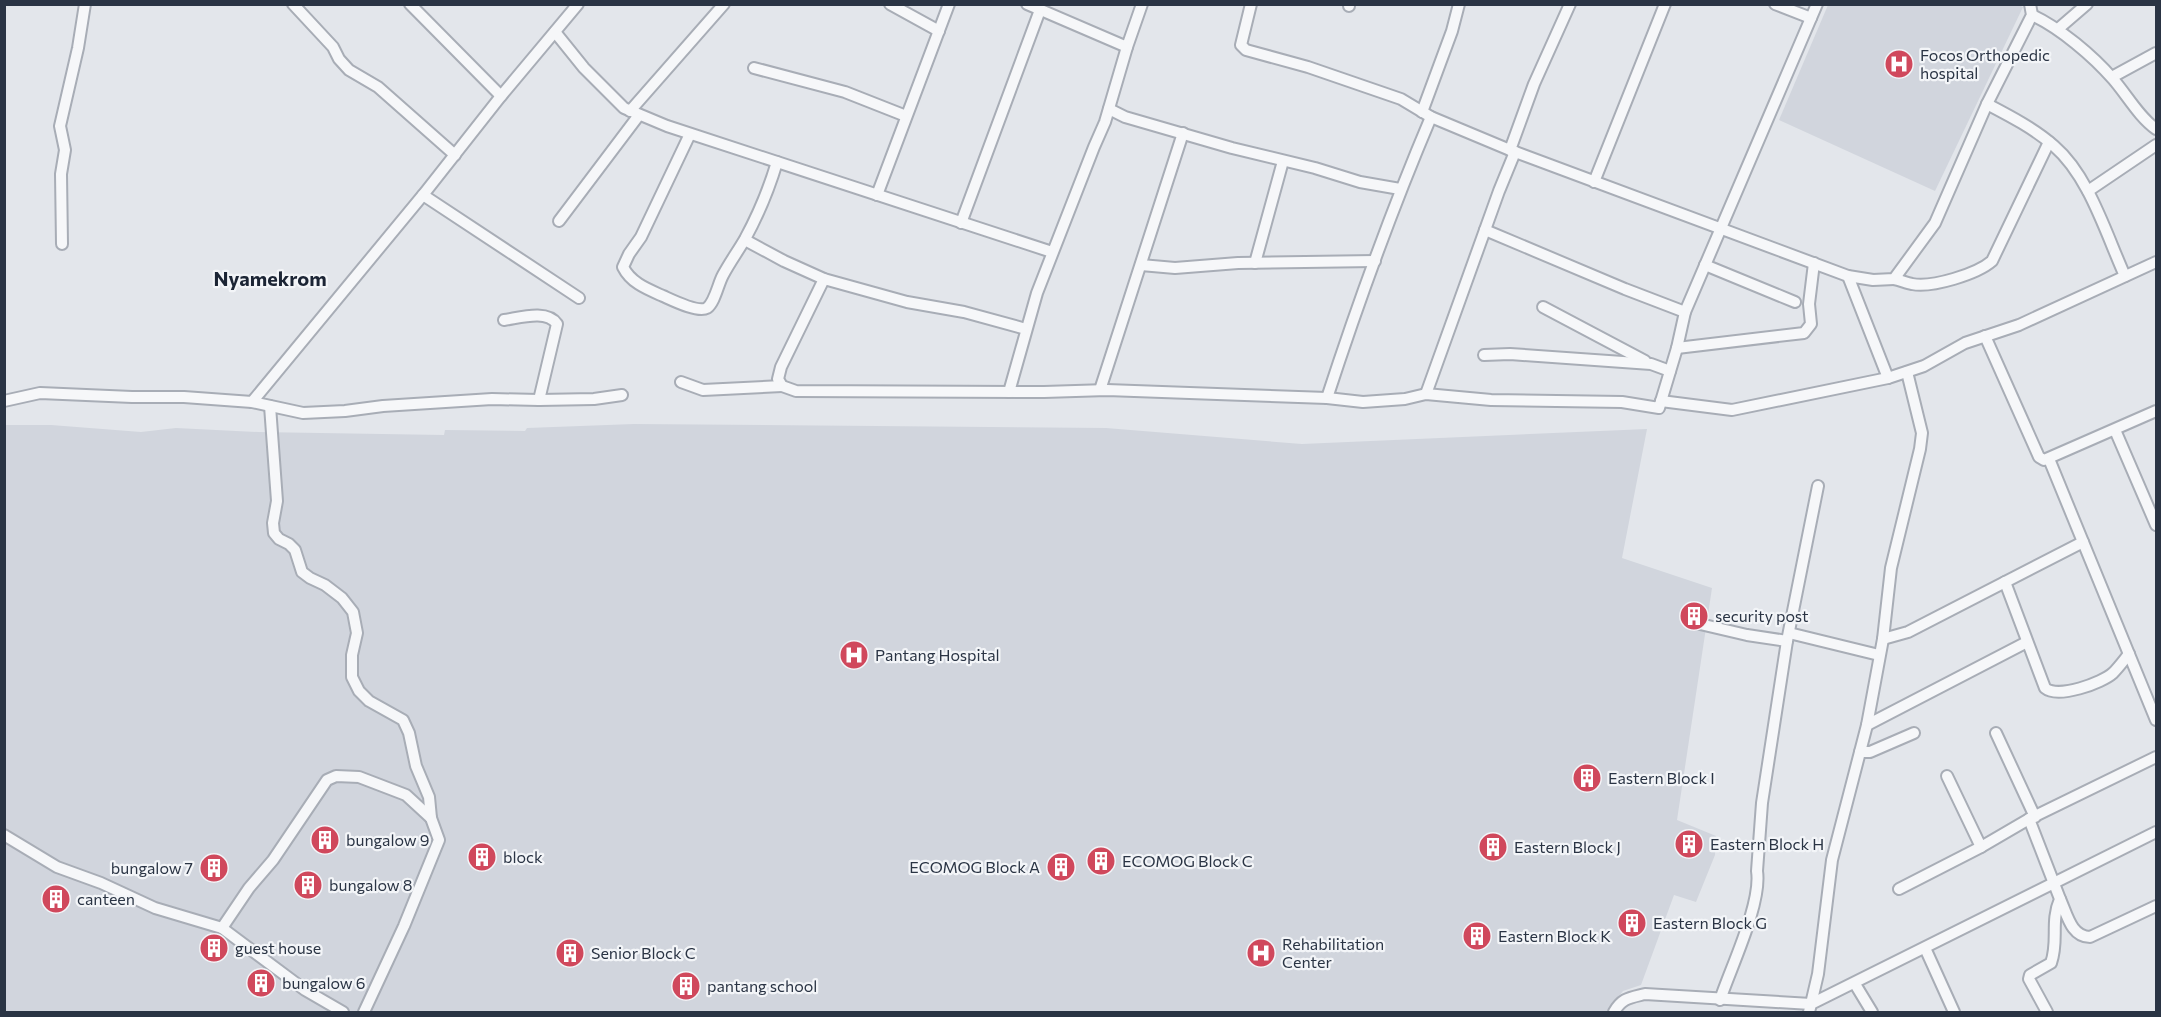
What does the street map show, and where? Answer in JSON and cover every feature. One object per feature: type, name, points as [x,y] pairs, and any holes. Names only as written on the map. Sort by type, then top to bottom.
[{"type":"street","points":[[62,244],[61,174],[65,150],[60,126],[78,48],[85,4]]},
{"type":"street","points":[[293,4],[333,47],[339,59],[349,70],[378,87],[455,155]]},
{"type":"street","points":[[410,4],[501,96]]},
{"type":"street","points":[[252,402],[578,4]]},
{"type":"street","points":[[560,220],[634,113],[724,4]]},
{"type":"street","points":[[890,4],[939,31]]},
{"type":"street","points":[[877,195],[949,4]]},
{"type":"street","points":[[1027,4],[1127,47]]},
{"type":"street","points":[[1009,392],[1026,328],[1052,252],[1109,109],[1142,4]]},
{"type":"street","points":[[1251,4],[1241,45],[1243,48],[1308,67],[1401,99],[1426,114],[1513,151],[1848,276],[1873,280],[1894,279],[1923,284],[1948,280],[1987,266],[1996,255],[2049,142]]},
{"type":"street","points":[[1327,398],[1350,325],[1375,261],[1426,114],[1458,4]]},
{"type":"street","points":[[1426,394],[1513,151],[1534,84],[1570,4]]},
{"type":"street","points":[[1593,182],[1665,4]]},
{"type":"street","points":[[1775,4],[1811,18]]},
{"type":"street","points":[[681,382],[703,390],[782,386],[796,391],[1100,390],[1327,398],[1363,402],[1405,399],[1426,394],[1491,400],[1612,401],[1659,408],[1685,312],[1817,4]]},
{"type":"street","points":[[2058,29],[2087,4]]},
{"type":"street","points":[[961,223],[1040,10]]},
{"type":"street","points":[[1894,279],[1935,223],[2031,10],[2058,29],[2112,77],[2138,111],[2157,129]]},
{"type":"street","points":[[555,32],[584,68],[624,108],[634,113],[690,134],[1052,252]]},
{"type":"street","points":[[2112,77],[2157,53]]},
{"type":"street","points":[[754,68],[845,92],[906,116]]},
{"type":"street","points":[[1987,104],[2049,142],[2071,163],[2088,191],[2125,276]]},
{"type":"street","points":[[1109,109],[1125,117],[1232,148],[1316,168],[1360,182],[1400,189]]},
{"type":"street","points":[[1100,390],[1183,133]]},
{"type":"street","points":[[690,134],[641,237],[623,267],[628,277],[688,307],[706,308],[711,303],[723,275],[745,240],[768,189],[777,162]]},
{"type":"street","points":[[2088,191],[2157,145]]},
{"type":"street","points":[[1255,263],[1283,161]]},
{"type":"street","points":[[423,195],[579,298]]},
{"type":"street","points":[[1485,230],[1625,290],[1685,312]]},
{"type":"street","points":[[745,240],[824,279],[907,302],[964,312],[1026,328]]},
{"type":"street","points":[[1141,265],[1175,268],[1255,263],[1375,261]]},
{"type":"street","points":[[1661,401],[1732,410],[1888,378],[1924,366],[1965,343],[2019,325],[2157,262]]},
{"type":"street","points":[[1677,348],[1804,333],[1811,324],[1809,304],[1814,263]]},
{"type":"street","points":[[1705,265],[1795,302]]},
{"type":"street","points":[[1848,276],[1888,378]]},
{"type":"street","points":[[782,386],[778,379],[781,367],[824,279]]},
{"type":"street","points":[[1543,307],[1651,364],[1670,371]]},
{"type":"street","points":[[504,320],[542,315],[554,320],[557,324],[539,400]]},
{"type":"street","points":[[1985,336],[2039,457],[2044,460],[2157,411]]},
{"type":"street","points":[[1484,355],[1510,354],[1651,364]]},
{"type":"street","points":[[1810,1008],[1818,974],[1832,860],[1867,725],[1883,639],[1891,568],[1920,449],[1922,433],[1907,372]]},
{"type":"street","points":[[4,401],[40,393],[184,397],[252,402],[303,413],[492,399],[594,399],[622,396]]},
{"type":"street","points":[[270,406],[276,501],[274,533],[295,550],[302,572],[326,585],[342,598],[353,612],[357,633],[352,655],[352,677],[359,691],[369,701],[403,720],[410,733],[416,766],[429,797],[431,818],[439,840],[364,1012]]},
{"type":"street","points":[[2115,430],[2157,525]]},
{"type":"street","points":[[2049,459],[2157,720]]},
{"type":"street","points":[[1720,1000],[1756,901],[1759,882],[1757,871],[1762,803],[1788,637],[1818,486]]},
{"type":"street","points":[[1883,639],[1908,632],[2083,542]]},
{"type":"street","points":[[2006,582],[2045,688],[2055,693],[2067,692],[2106,678],[2129,654]]},
{"type":"street","points":[[1700,624],[1747,635],[1788,637],[1879,655]]},
{"type":"street","points":[[1867,725],[2027,642]]},
{"type":"street","points":[[1860,752],[1870,752],[1914,733]]},
{"type":"street","points":[[1996,733],[2032,818],[2060,898],[2076,934],[2090,937],[2157,906]]},
{"type":"street","points":[[1899,889],[2032,818],[2157,757]]},
{"type":"street","points":[[222,928],[249,888],[273,860],[327,780],[336,776],[359,777],[406,795],[431,818]]},
{"type":"street","points":[[1947,776],[1981,847]]},
{"type":"street","points":[[1614,1012],[1620,1002],[1645,994],[1810,1008],[2157,832]]},
{"type":"street","points":[[4,835],[57,867],[101,883],[155,908],[222,928],[305,990],[343,1012]]},
{"type":"street","points":[[2047,1012],[2029,979],[2030,975],[2051,963],[2055,949],[2054,911],[2060,898]]},
{"type":"street","points":[[1925,948],[1954,1012]]},
{"type":"street","points":[[1855,984],[1872,1012]]},
{"type":"street","points":[[1733,1012],[1736,1001]]},
{"type":"shaded area","name":"Focos Orthopedic hospital","points":[[2016,4],[2023,7],[1935,191],[1779,120],[1828,5]]},
{"type":"shaded area","name":"Pantang Hospital","points":[[634,424],[1106,428],[1302,444],[1647,429],[1622,558],[1712,588],[1677,820],[1716,836],[1715,855],[1696,902],[1674,895],[1641,985],[1623,991],[1611,1006],[1610,1012],[5,1012],[5,425],[51,425],[141,432],[176,428],[258,432],[444,435],[445,430],[525,431],[527,428]]},
{"type":"place","name":"Focos Orthopedic hospital","points":[[1899,64]]},
{"type":"place","name":"security post","points":[[1694,616]]},
{"type":"place","name":"Pantang Hospital","points":[[854,655]]},
{"type":"place","name":"Eastern Block I","points":[[1587,778]]},
{"type":"place","name":"bungalow 9","points":[[325,840]]},
{"type":"place","name":"Eastern Block H","points":[[1689,844]]},
{"type":"place","name":"Eastern Block J","points":[[1493,847]]},
{"type":"place","name":"block","points":[[482,857]]},
{"type":"place","name":"ECOMOG Block C","points":[[1101,861]]},
{"type":"place","name":"ECOMOG Block A","points":[[1061,867]]},
{"type":"place","name":"bungalow 7","points":[[214,868]]},
{"type":"place","name":"bungalow 8","points":[[308,885]]},
{"type":"place","name":"canteen","points":[[56,899]]},
{"type":"place","name":"Eastern Block G","points":[[1632,923]]},
{"type":"place","name":"Eastern Block K","points":[[1477,936]]},
{"type":"place","name":"guest house","points":[[214,948]]},
{"type":"place","name":"Senior Block C","points":[[570,953]]},
{"type":"place","name":"Rehabilitation Center","points":[[1261,953]]},
{"type":"place","name":"bungalow 6","points":[[261,983]]},
{"type":"place","name":"pantang school","points":[[686,986]]},
{"type":"district","name":"Nyamekrom","points":[[270,279]]}]
